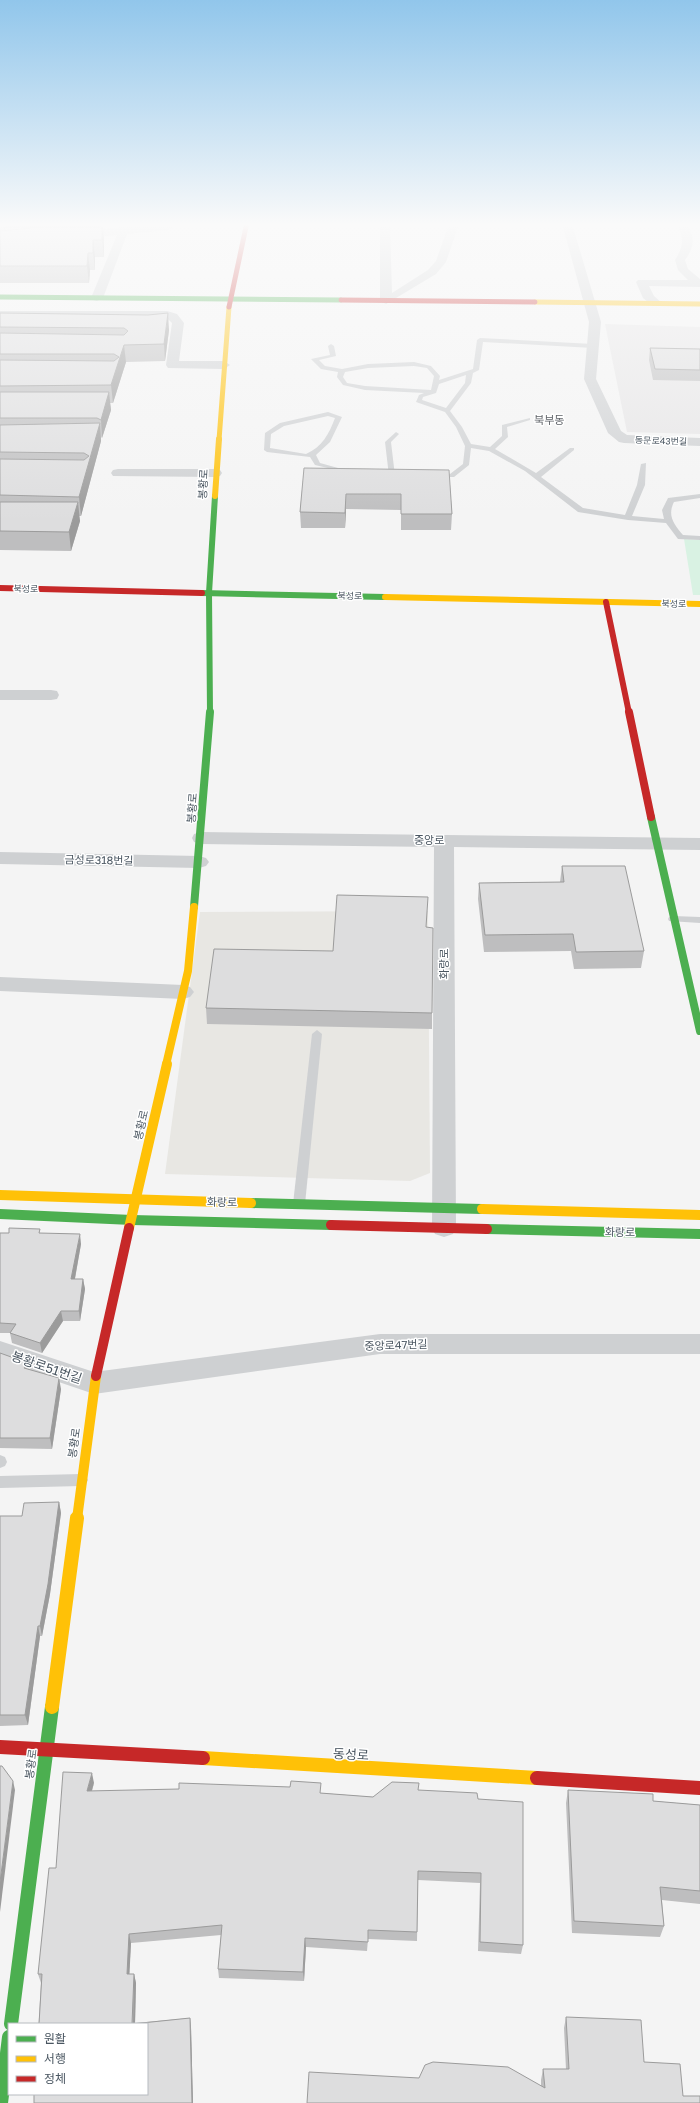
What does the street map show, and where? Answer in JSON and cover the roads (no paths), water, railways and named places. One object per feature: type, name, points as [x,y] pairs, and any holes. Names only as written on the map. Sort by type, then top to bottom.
[{"type":"street","points":[[178,325],[172,365],[224,365]]},
{"type":"street","name":"봉황로","points":[[11,2023],[45,1748],[94,1383],[137,1200],[188,971],[199,862],[210,718],[209,593],[216,473],[228,325]]},
{"type":"street","name":"동문로43번길","points":[[595,325],[590,379],[615,433],[624,439],[700,442]]},
{"type":"street","points":[[118,473],[216,473]]},
{"type":"street","name":"북성로","points":[[0,588],[700,604]]},
{"type":"street","points":[[606,602],[673,919],[700,1031]]},
{"type":"street","points":[[0,694],[51,695]]},
{"type":"street","name":"중앙로","points":[[201,838],[700,844]]},
{"type":"street","name":"화랑로","points":[[444,840],[444,1218]]},
{"type":"street","name":"금성로318번길","points":[[0,858],[199,862]]},
{"type":"street","points":[[0,984],[183,992]]},
{"type":"street","name":"화랑로","points":[[0,1195],[299,1204],[444,1218],[700,1234]]},
{"type":"street","name":"화랑로","points":[[0,1214],[132,1220],[700,1215]]},
{"type":"street","name":"중앙로47번길","points":[[94,1383],[380,1344],[700,1344]]},
{"type":"street","name":"봉황로51번길","points":[[0,1351],[94,1383]]},
{"type":"street","name":"동성로","points":[[0,1748],[45,1748],[700,1788]]},
{"type":"street","points":[[1,2103],[8,2045]]},
{"type":"lane","points":[[435,383],[476,370],[480,340],[593,346]]},
{"type":"lane","points":[[331,346],[333,356],[314,359],[323,368],[342,371],[368,366],[414,364],[430,367],[437,376],[434,392]]},
{"type":"lane","points":[[342,371],[340,377],[345,384],[365,388],[434,392]]},
{"type":"lane","points":[[447,411],[468,383],[470,372]]},
{"type":"lane","points":[[423,476],[452,476],[466,465],[468,446],[459,428],[447,411],[418,401],[421,396],[434,392]]},
{"type":"lane","points":[[328,414],[339,417],[330,439],[312,454],[307,456],[268,450],[268,433],[282,424],[328,414]]},
{"type":"lane","points":[[491,449],[505,437],[504,426],[528,420]]},
{"type":"lane","points":[[392,476],[388,442],[396,434]]},
{"type":"lane","points":[[468,446],[491,449],[536,477],[581,510],[628,518],[668,522]]},
{"type":"lane","points":[[536,477],[572,449]]},
{"type":"lane","points":[[312,454],[317,464],[352,473]]},
{"type":"lane","points":[[628,518],[641,485],[644,464]]},
{"type":"lane","points":[[384,476],[401,476]]},
{"type":"lane","points":[[700,496],[671,500],[666,510],[668,522],[681,537],[700,538]]},
{"type":"lane","points":[[673,919],[700,920]]},
{"type":"lane","points":[[299,1204],[316,1034]]},
{"type":"lane","points":[[0,1482],[81,1480]]},
{"type":"district","name":"북부동","points":[[549,420]]}]
